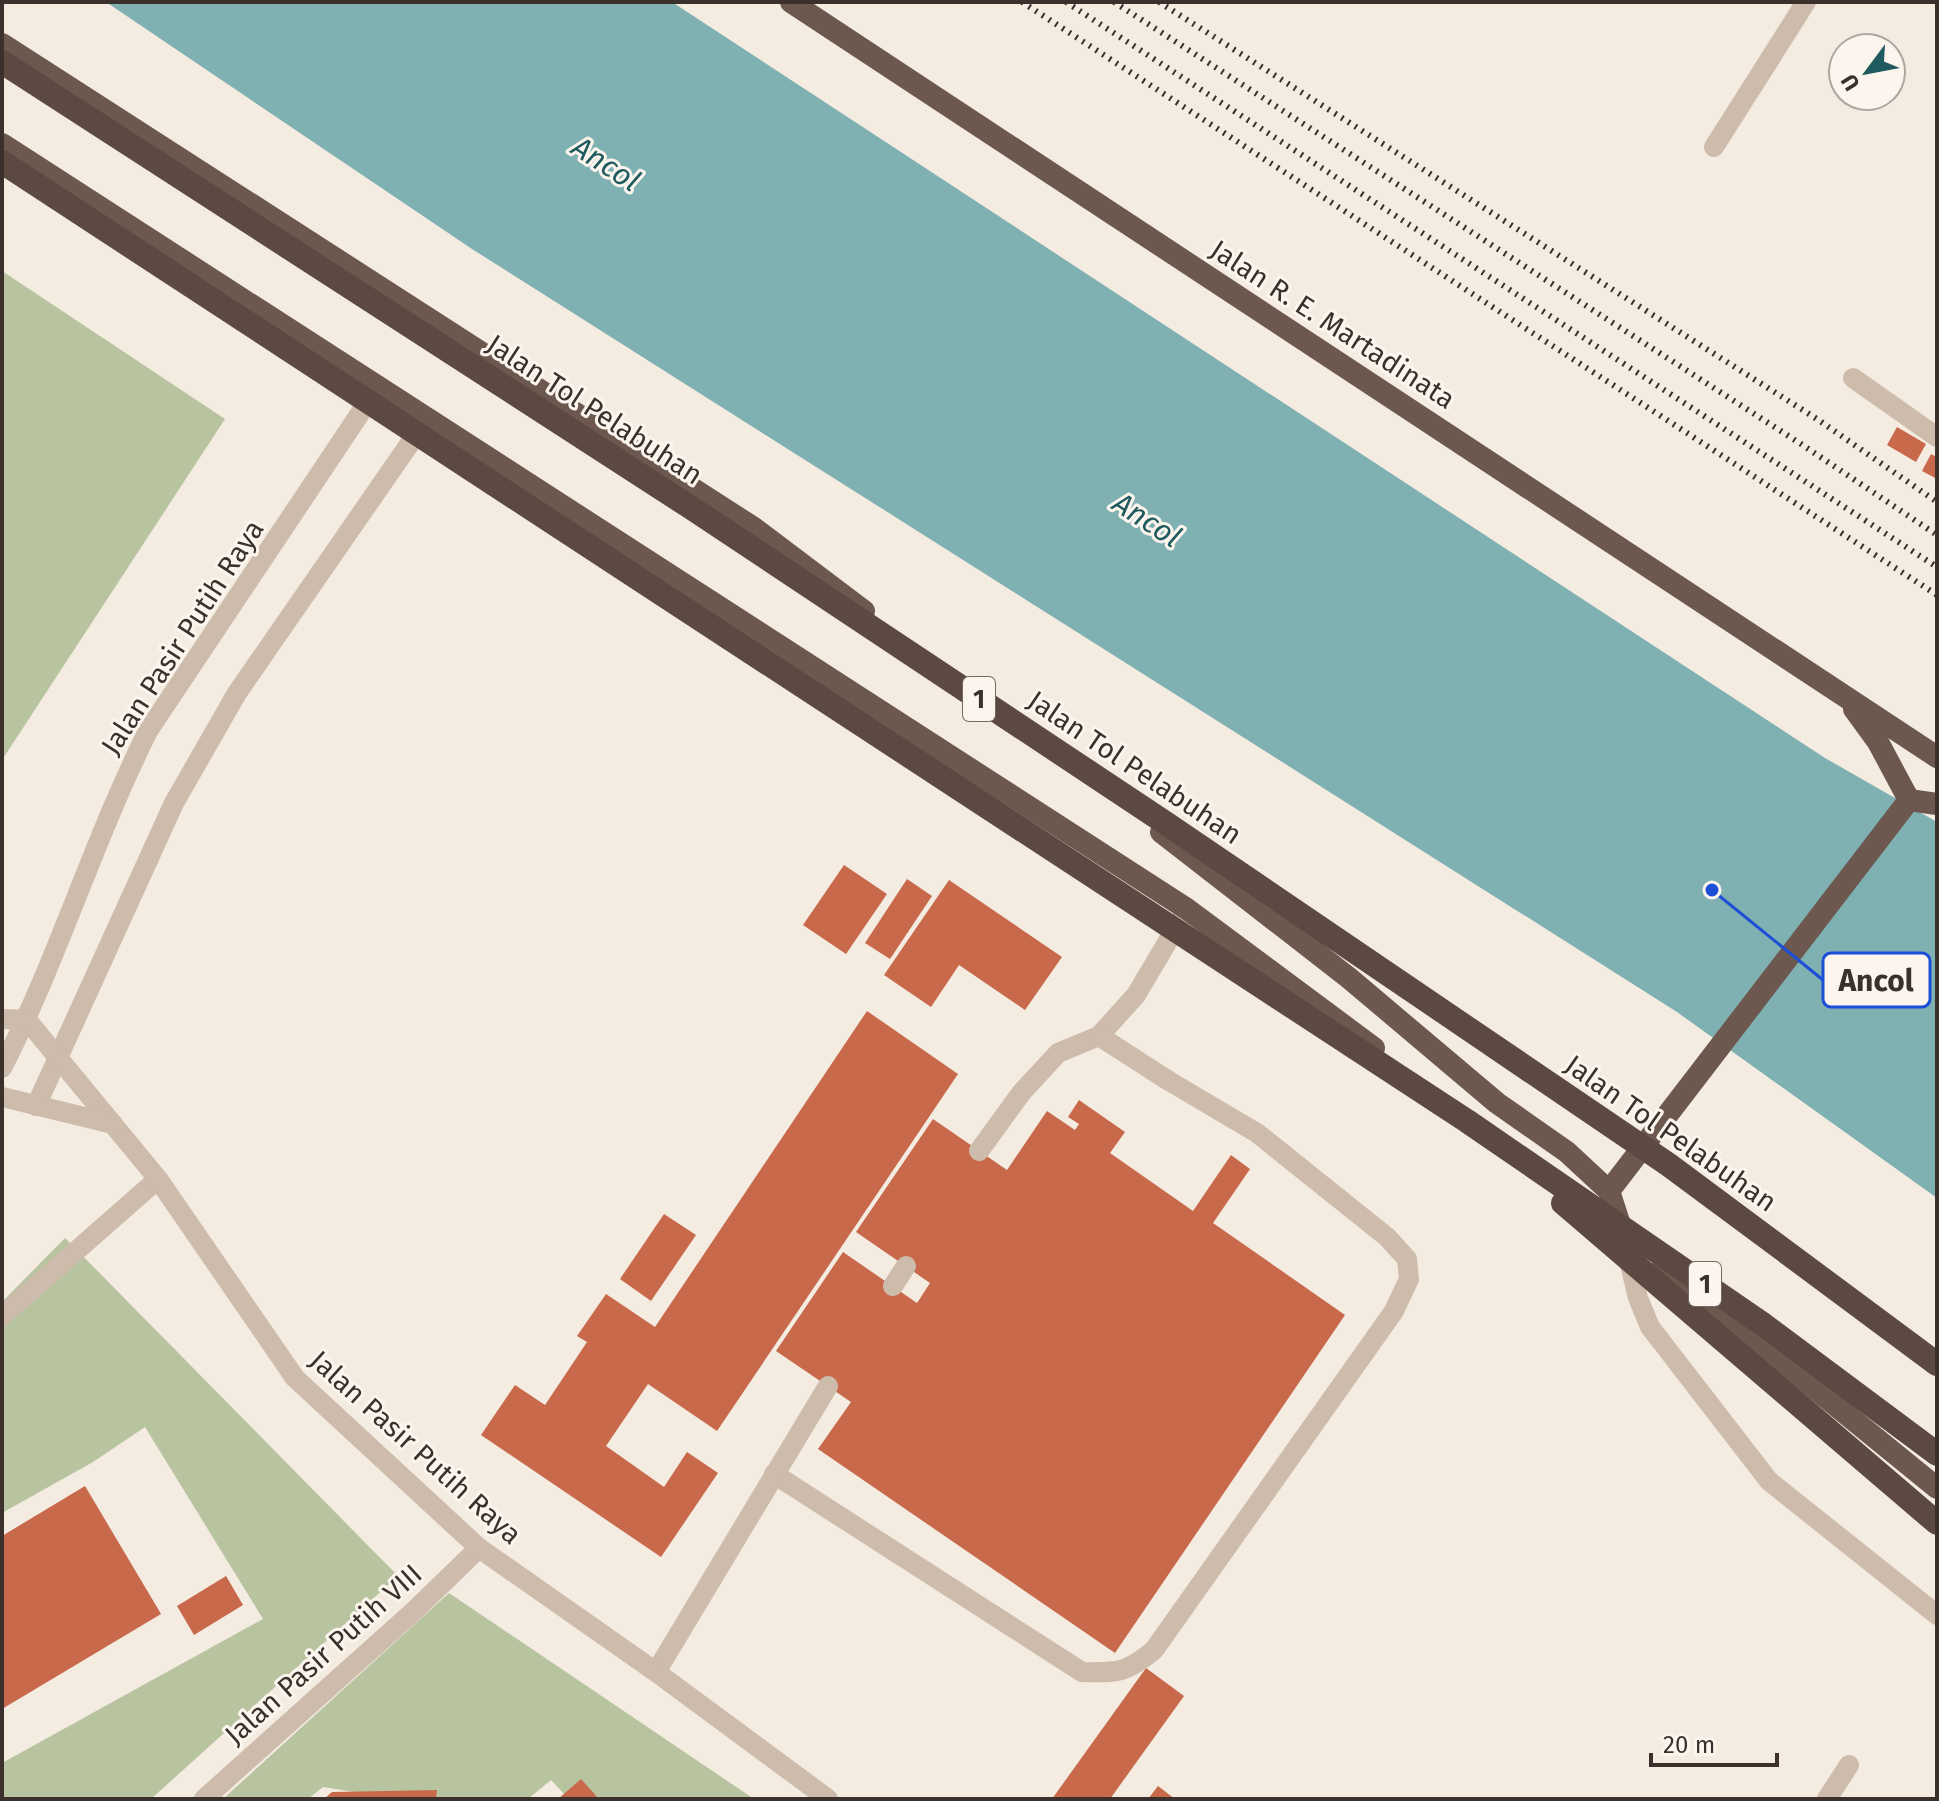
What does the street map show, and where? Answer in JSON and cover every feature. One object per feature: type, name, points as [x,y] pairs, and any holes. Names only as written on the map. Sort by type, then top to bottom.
[{"type":"highway","name":"Jalan R. E. Martadinata","points":[[791,2],[1937,757]]},
{"type":"highway","points":[[2,44],[754,528],[1151,824],[1349,978],[1497,1103],[1542,1133],[1609,1191],[1908,802],[1937,804]]},
{"type":"highway","name":"Jalan Tol Pelabuhan","points":[[2,62],[690,507],[1164,822],[1669,1165],[1937,1364]]},
{"type":"highway","points":[[2,144],[1187,909],[1531,1165],[1620,1225]]},
{"type":"highway","name":"1","points":[[2,162],[1467,1121],[1764,1325],[1937,1454]]},
{"type":"highway","name":"Jalan R. E. Martadinata","points":[[1843,695],[1878,742],[1908,802]]},
{"type":"highway","points":[[1467,1121],[1937,1523]]},
{"type":"highway","points":[[1531,1165],[1544,1157],[1546,1148],[1542,1133]]},
{"type":"highway","name":"1","points":[[1609,1191],[1620,1225],[1675,1277],[1937,1488]]},
{"type":"street","points":[[1714,147],[1806,2]]},
{"type":"street","points":[[1853,378],[1937,437]]},
{"type":"street","name":"Jalan Pasir Putih Raya","points":[[2,1068],[27,1020],[120,785],[148,731],[377,388]]},
{"type":"street","points":[[36,1106],[174,803],[237,693],[426,420]]},
{"type":"street","points":[[979,1151],[1022,1092],[1058,1053],[1099,1036],[1136,995],[1187,909]]},
{"type":"street","points":[[2,1019],[27,1020]]},
{"type":"street","name":"Jalan Pasir Putih Raya","points":[[27,1020],[158,1179],[295,1378],[479,1548],[656,1672],[828,1799]]},
{"type":"street","points":[[774,1474],[1082,1672],[1111,1673],[1132,1668],[1154,1650],[1394,1311],[1409,1279],[1407,1259],[1387,1237],[1257,1133],[1099,1036]]},
{"type":"street","points":[[2,1097],[113,1124]]},
{"type":"street","points":[[2,1316],[158,1179]]},
{"type":"street","points":[[1620,1225],[1638,1298],[1650,1327],[1769,1481],[1937,1615]]},
{"type":"street","points":[[893,1286],[906,1266]]},
{"type":"street","points":[[656,1672],[828,1386]]},
{"type":"street","name":"Jalan Pasir Putih VIII","points":[[204,1799],[414,1611],[479,1548]]},
{"type":"street","points":[[1827,1799],[1849,1765]]},
{"type":"green space","points":[[2,271],[225,419],[2,760]]},
{"type":"green space","points":[[65,1238],[398,1576],[151,1799],[2,1799],[2,1763],[263,1619],[145,1427],[93,1462],[2,1513],[2,1302]]},
{"type":"green space","points":[[449,1593],[754,1799],[569,1799],[551,1780],[528,1799],[398,1799],[323,1787],[308,1799],[223,1799]]},
{"type":"water","points":[[106,2],[672,2],[1825,758],[1937,822],[1937,1198],[1677,1012],[472,249]]},
{"type":"building","points":[[1897,427],[1926,444],[1916,462],[1887,445]]},
{"type":"building","points":[[1931,454],[1937,457],[1937,479],[1922,471]]},
{"type":"building","points":[[844,865],[887,894],[846,954],[803,925]]},
{"type":"building","points":[[907,879],[932,896],[890,959],[865,943]]},
{"type":"building","points":[[949,880],[1062,957],[1025,1010],[959,965],[931,1007],[884,975]]},
{"type":"building","points":[[867,1011],[958,1074],[717,1431],[648,1384],[606,1446],[664,1487],[687,1452],[718,1473],[661,1557],[481,1435],[515,1385],[545,1405],[587,1342],[577,1336],[606,1294],[655,1327]]},
{"type":"building","points":[[1079,1100],[1125,1132],[1110,1153],[1193,1211],[1231,1155],[1250,1169],[1213,1223],[1345,1315],[1115,1653],[818,1449],[851,1402],[776,1351],[843,1252],[917,1303],[930,1283],[856,1232],[933,1119],[1007,1170],[1047,1111],[1075,1130],[1079,1124],[1068,1117]]},
{"type":"building","points":[[664,1214],[696,1235],[651,1301],[620,1279]]},
{"type":"building","points":[[85,1486],[161,1614],[2,1709],[2,1536]]},
{"type":"building","points":[[226,1576],[243,1605],[194,1635],[177,1606]]},
{"type":"building","points":[[1146,1668],[1184,1696],[1110,1799],[1052,1799]]},
{"type":"building","points":[[581,1779],[599,1799],[558,1799]]},
{"type":"building","points":[[1158,1786],[1175,1799],[1148,1799]]},
{"type":"building","points":[[437,1790],[436,1799],[324,1799],[332,1792]]},
{"type":"railway","points":[[1022,2],[1937,595]]},
{"type":"railway","points":[[1066,2],[1937,567]]},
{"type":"railway","points":[[1114,2],[1801,444],[1937,535]]},
{"type":"railway","points":[[1159,2],[1817,419],[1937,502]]},
{"type":"place","name":"Ancol","points":[[1712,890]]}]
